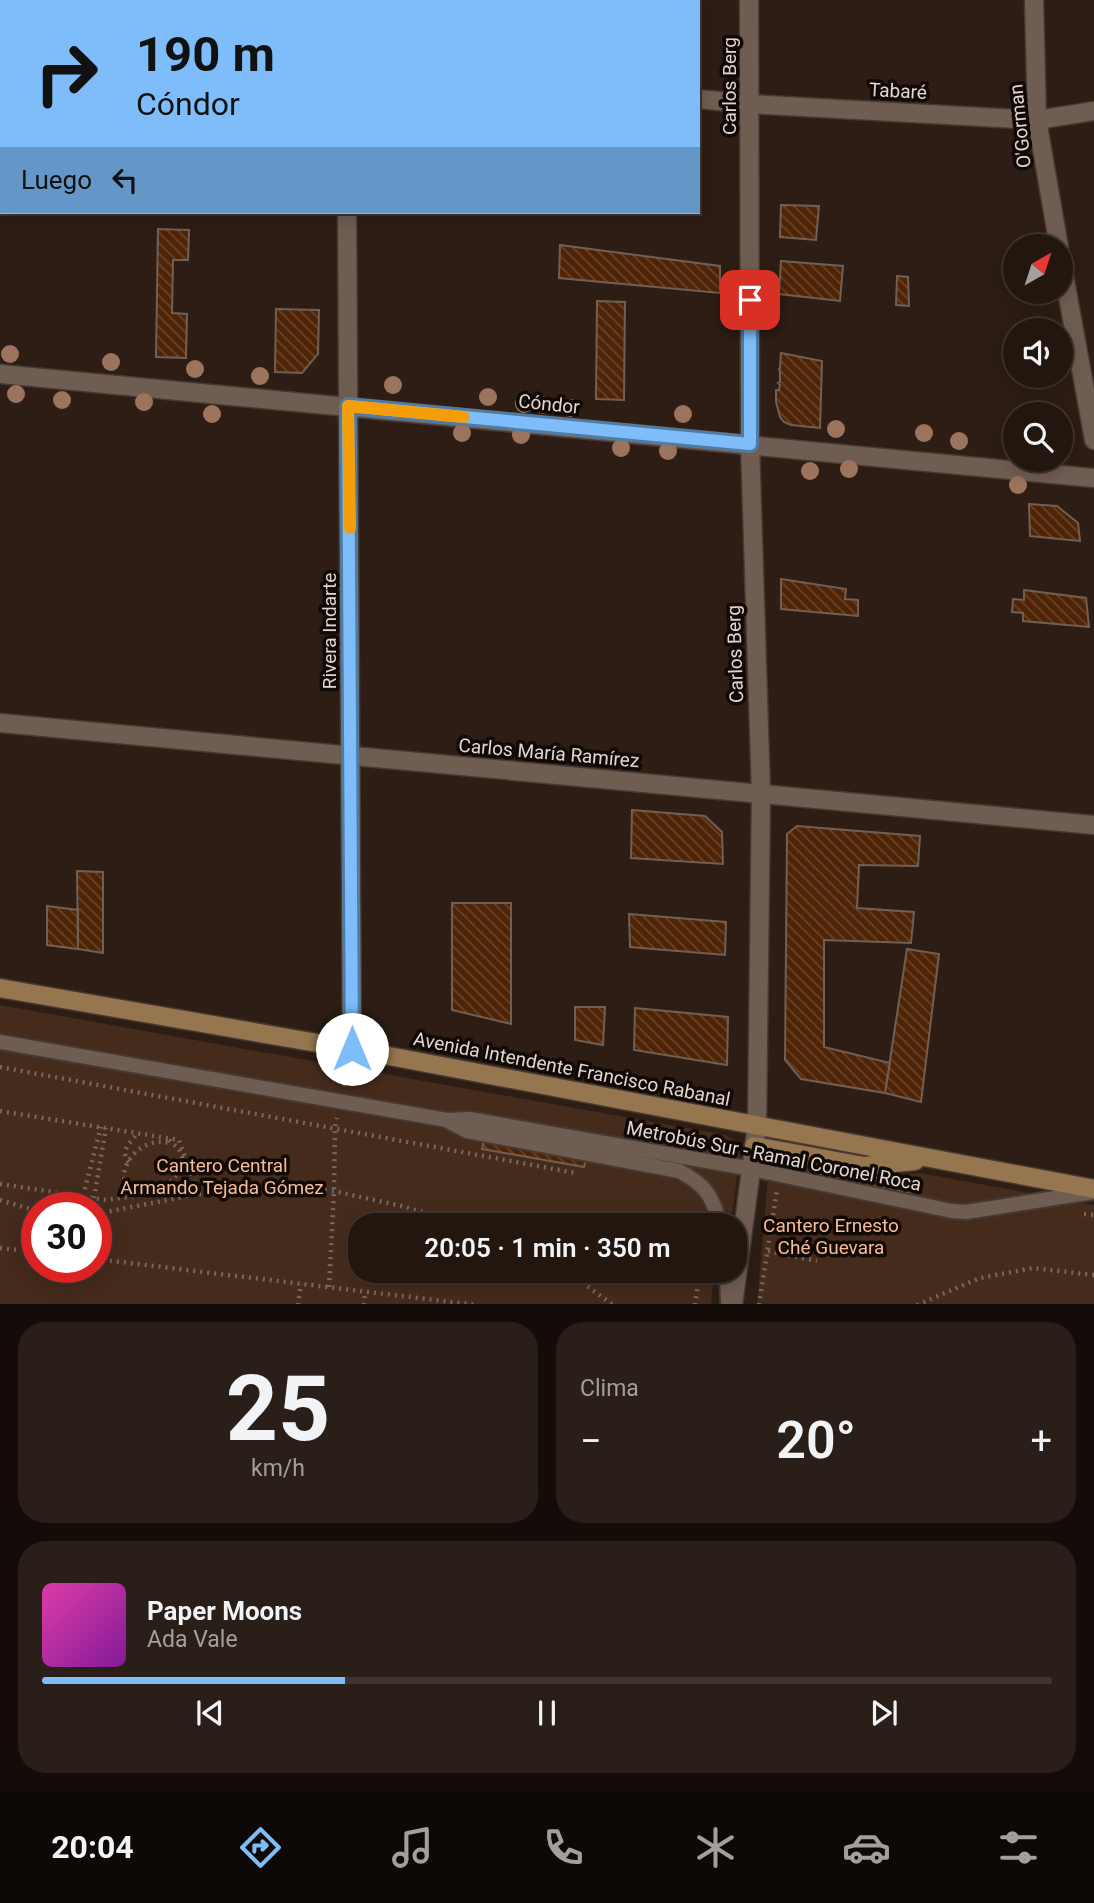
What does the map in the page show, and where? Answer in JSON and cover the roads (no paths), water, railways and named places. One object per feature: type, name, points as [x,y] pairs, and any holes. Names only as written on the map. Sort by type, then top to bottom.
[{"type":"main road","name":"Avenida Intendente Francisco Rabanal","points":[[0,988],[352,1049],[1094,1190]]},
{"type":"main road","points":[[754,1146],[864,1166],[936,1159]]},
{"type":"street","name":"Carlos Berg","points":[[731,1304],[757,1125],[761,793],[750,444],[749,0]]},
{"type":"street","name":"O'Gorman","points":[[1034,0],[1037,120],[1057,234]]},
{"type":"street","name":"Tabaré","points":[[700,99],[1037,120],[1094,111]]},
{"type":"street","name":"Rivera Indarte","points":[[347,214],[352,1049]]},
{"type":"street","points":[[1069,304],[1094,440]]},
{"type":"street","name":"Cóndor","points":[[0,374],[1094,478]]},
{"type":"street","name":"Carlos María Ramírez","points":[[0,723],[1094,825]]},
{"type":"lane","name":"Metrobús Sur - Ramal Coronel Roca","points":[[0,1042],[447,1120],[470,1119],[752,1169],[952,1211],[966,1212],[1094,1190]]},
{"type":"lane","name":"Metrobús Sur - Ramal Coronel Roca","points":[[447,1120],[467,1131],[679,1171],[695,1180],[711,1196],[717,1213]]},
{"type":"lane","points":[[729,1283],[731,1304]]},
{"type":"park label","name":"Cantero Central Armando Tejada Gómez","points":[[222,1176]]},
{"type":"park label","name":"Cantero Ernesto Ché Guevara","points":[[831,1236]]}]
